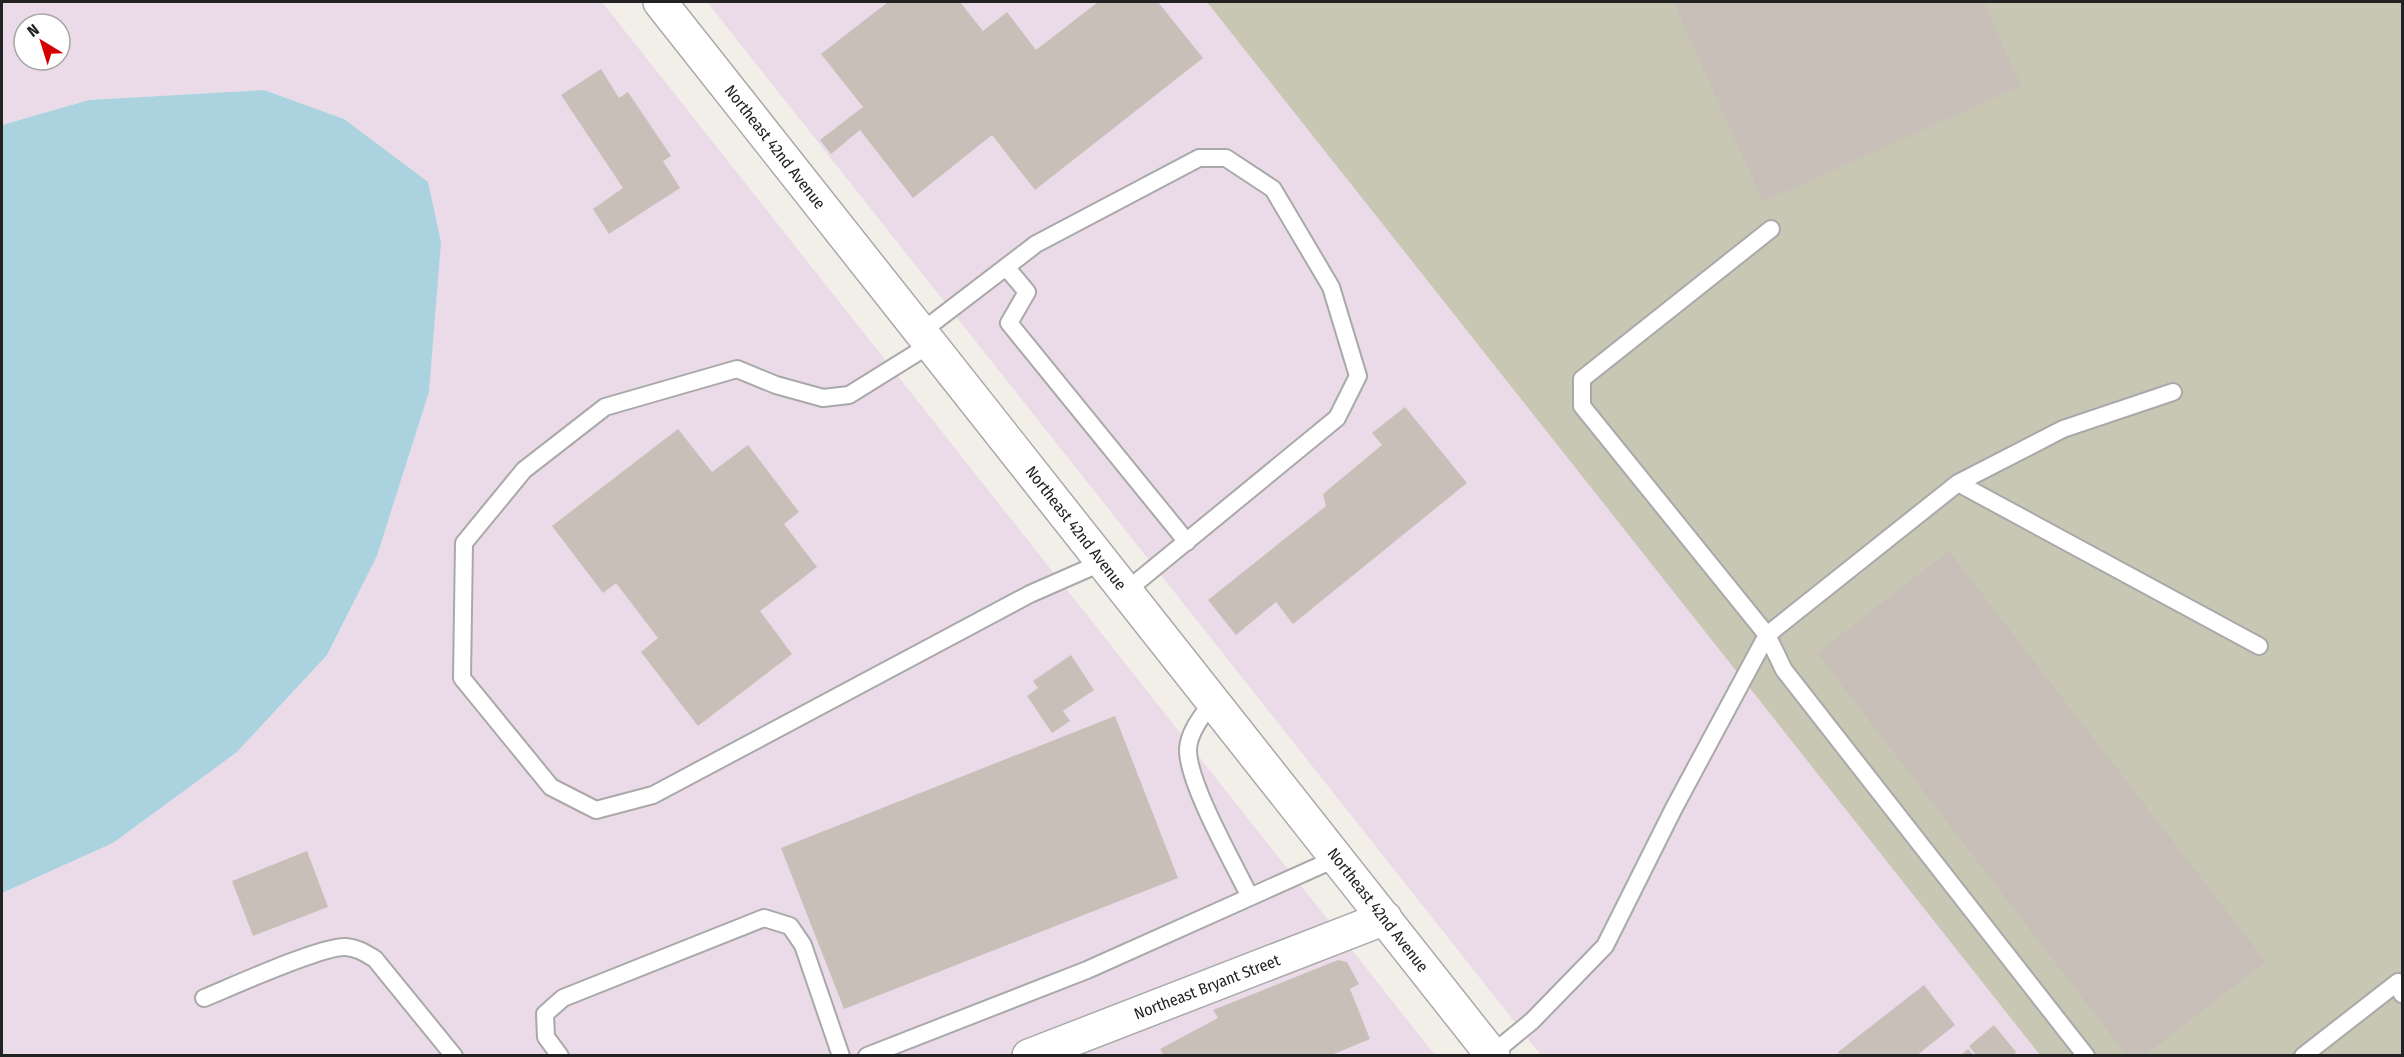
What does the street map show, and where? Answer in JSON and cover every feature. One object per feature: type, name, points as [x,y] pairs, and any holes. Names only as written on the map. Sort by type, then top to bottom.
[{"type":"street","name":"Northeast 42nd Avenue","points":[[660,2],[1492,1055]]},
{"type":"street","name":"Northeast Bryant Street","points":[[1029,1056],[1385,918]]},
{"type":"lane","points":[[1103,562],[1030,594],[653,795],[596,810],[551,787],[462,678],[464,543],[524,470],[605,407],[737,369],[776,385],[823,398],[849,395],[926,338],[1006,267],[1036,244],[1198,158],[1226,158],[1273,189],[1331,287],[1358,376],[1337,418],[1126,591]]},
{"type":"lane","points":[[1771,229],[1582,379],[1582,406],[1767,635],[1784,670],[2086,1056]]},
{"type":"lane","points":[[1006,267],[1027,292],[1010,323],[1187,542]]},
{"type":"lane","points":[[1492,1055],[1532,1021],[1605,946],[1674,808],[1767,635],[1958,483],[2063,429],[2173,392]]},
{"type":"lane","points":[[1958,483],[2259,646]]},
{"type":"lane","points":[[1213,700],[1196,723],[1190,740],[1188,749],[1191,774],[1250,897]]},
{"type":"lane","points":[[867,1055],[1087,970],[1337,858]]},
{"type":"lane","points":[[560,1056],[546,1037],[545,1014],[563,998],[764,918],[790,926],[803,945],[841,1056]]},
{"type":"lane","points":[[204,998],[317,954],[343,946],[360,949],[375,960],[454,1056]]},
{"type":"lane","points":[[2304,1056],[2398,982],[2403,994]]},
{"type":"shaded area","points":[[2,2],[602,2],[1435,1055],[2,1055],[2,893],[113,843],[237,752],[327,655],[377,556],[429,392],[437,285],[344,119],[264,90],[89,100],[2,125]]},
{"type":"shaded area","points":[[707,2],[2402,2],[2402,1055],[1541,1055]]},
{"type":"shaded area","points":[[1207,2],[2402,2],[2402,1055],[2040,1055]]},
{"type":"water","points":[[264,90],[344,119],[428,182],[441,242],[429,392],[377,556],[327,655],[237,752],[113,843],[2,893],[2,125],[89,100]]},
{"type":"building","points":[[888,2],[960,2],[983,31],[1007,12],[1036,50],[1098,2],[1158,2],[1203,58],[1035,190],[992,135],[913,198],[860,130],[831,154],[820,140],[863,107],[821,54]]},
{"type":"building","points":[[1673,2],[1984,2],[2021,86],[1763,202]]},
{"type":"building","points":[[601,69],[619,98],[628,92],[671,156],[663,161],[680,188],[609,234],[593,209],[623,188],[561,95]]},
{"type":"building","points":[[1405,407],[1467,483],[1293,624],[1276,602],[1236,635],[1208,600],[1326,506],[1323,494],[1382,445],[1372,433]]},
{"type":"building","points":[[678,429],[712,472],[748,445],[799,512],[784,524],[817,567],[760,611],[792,654],[698,726],[641,652],[658,638],[616,583],[603,593],[552,526]]},
{"type":"building","points":[[1949,551],[2266,962],[2144,1056],[2127,1056],[1817,653]]},
{"type":"building","points":[[1071,655],[1094,690],[1063,711],[1070,721],[1052,733],[1027,696],[1038,688],[1033,681]]},
{"type":"building","points":[[1115,716],[1178,878],[844,1009],[781,848]]},
{"type":"building","points":[[307,851],[328,907],[253,936],[232,881]]},
{"type":"building","points":[[1338,960],[1347,962],[1359,984],[1350,989],[1370,1039],[1329,1056],[1164,1056],[1160,1049],[1218,1018],[1213,1010]]},
{"type":"building","points":[[1924,985],[1955,1025],[1916,1056],[1840,1056],[1838,1052]]},
{"type":"building","points":[[1994,1025],[2016,1052],[2013,1056],[1977,1056],[1969,1046]]},
{"type":"building","points":[[1968,1049],[1974,1056],[1960,1056]]}]
